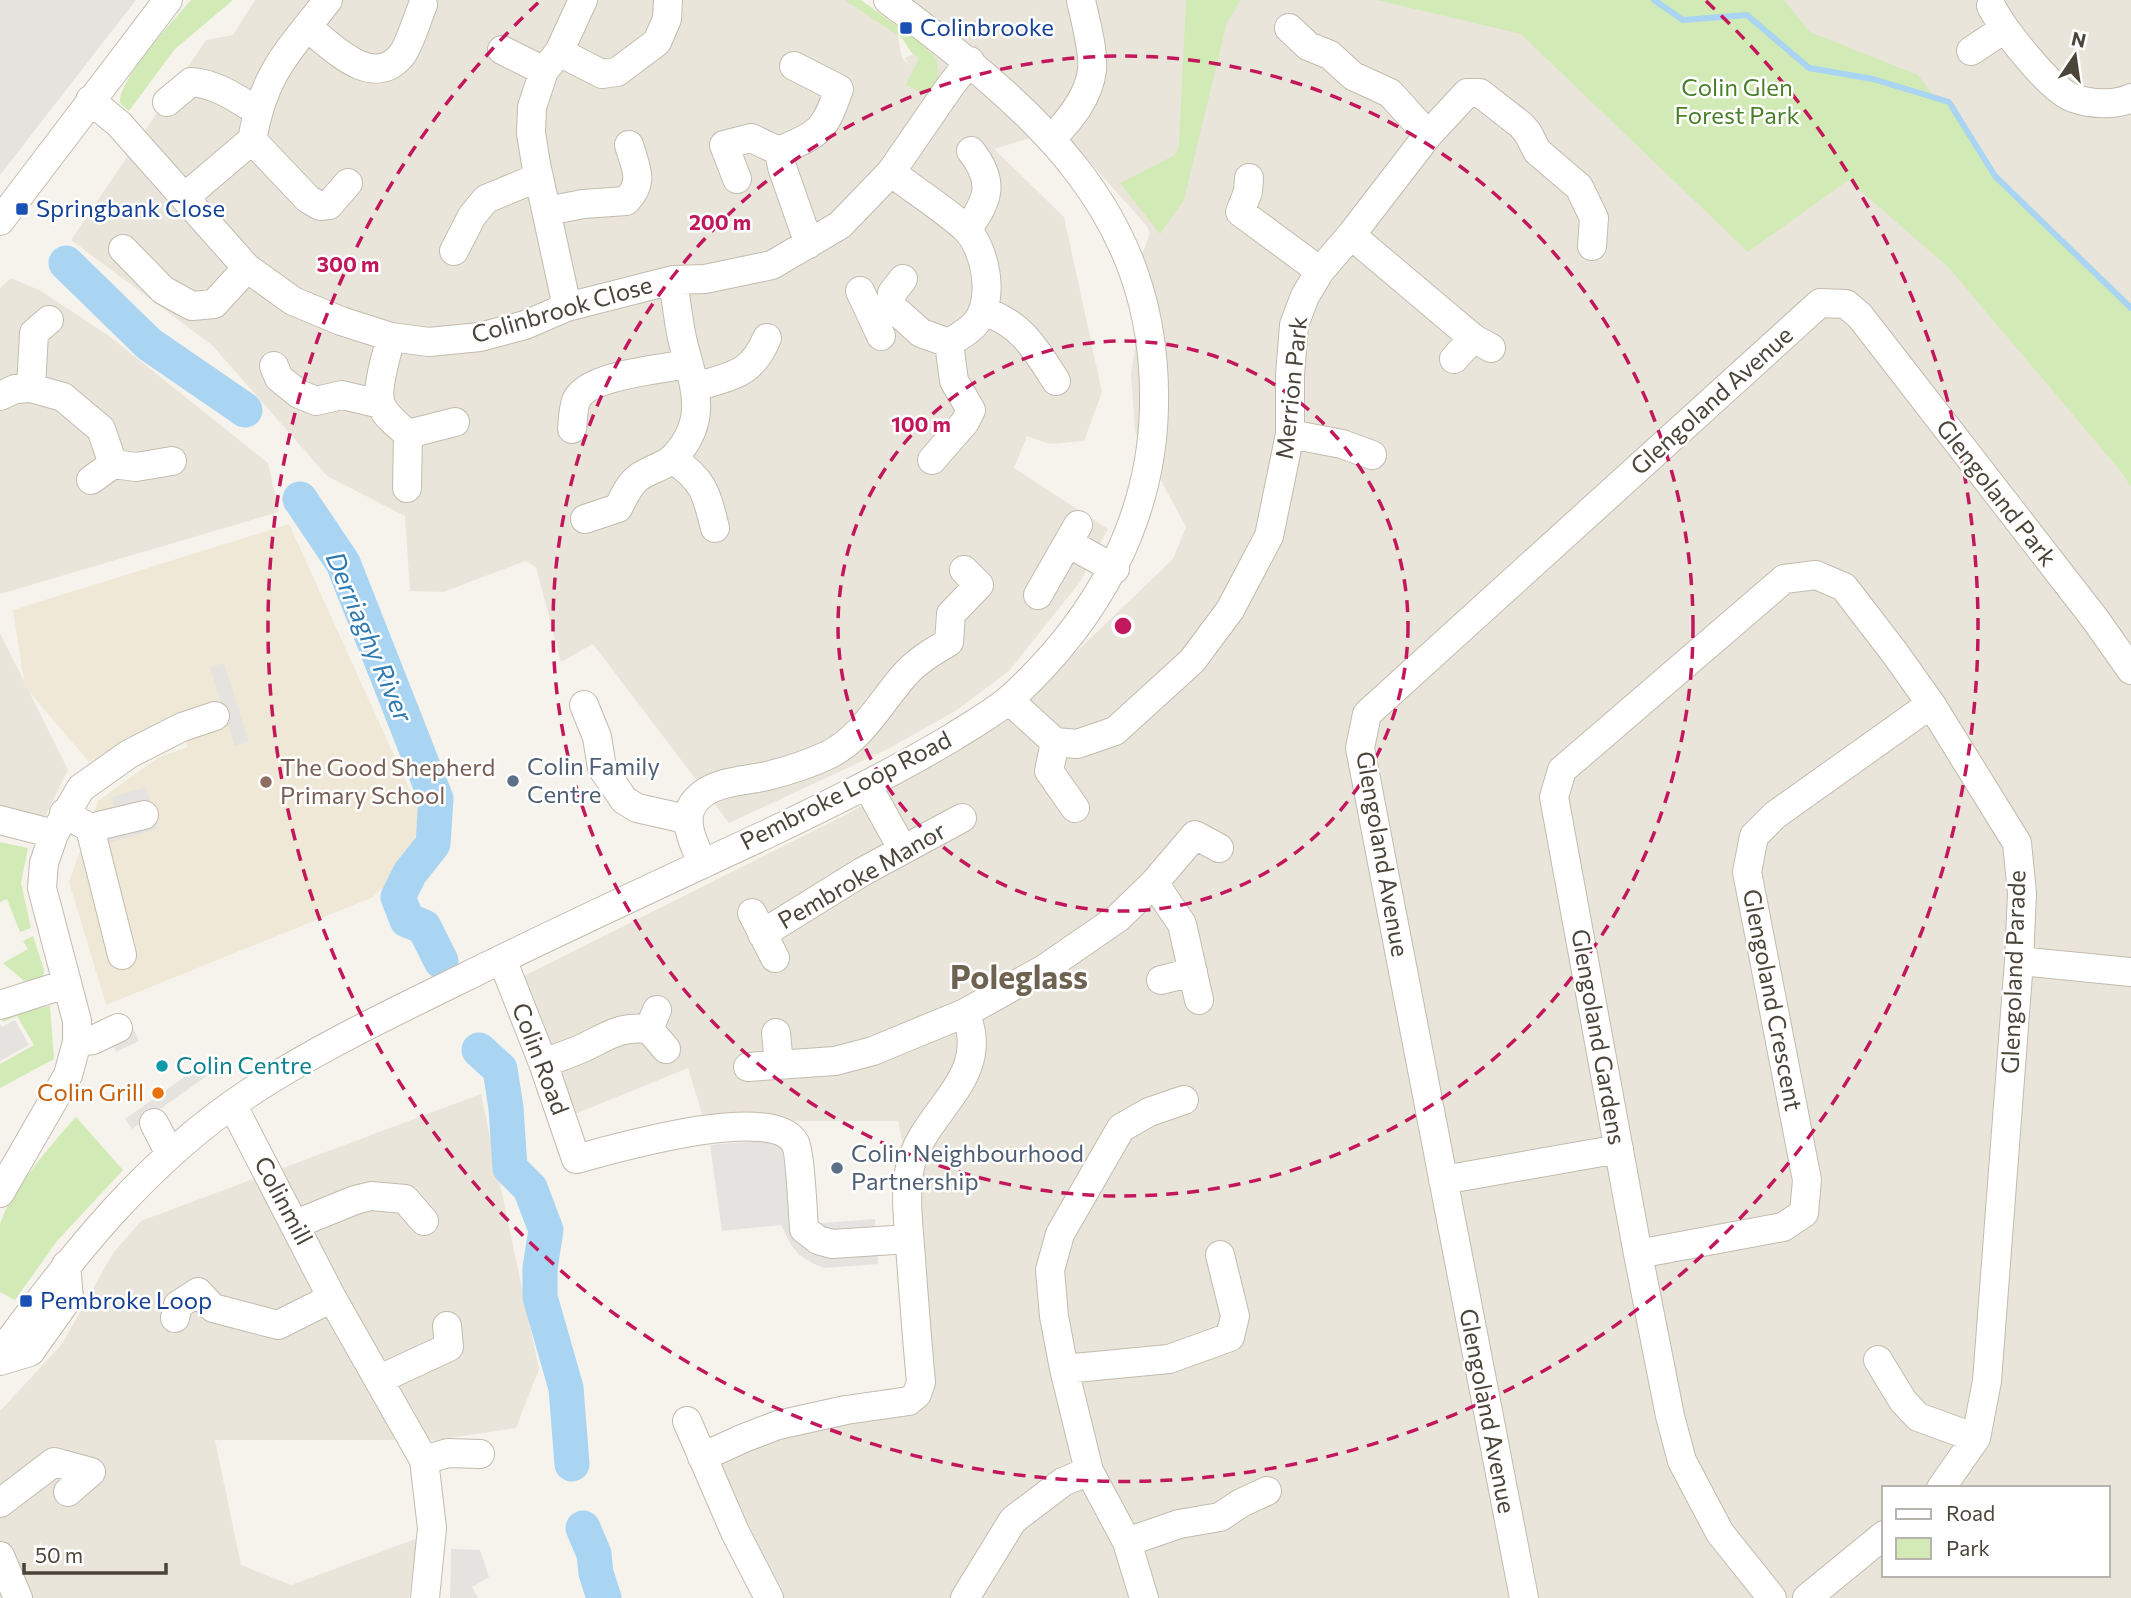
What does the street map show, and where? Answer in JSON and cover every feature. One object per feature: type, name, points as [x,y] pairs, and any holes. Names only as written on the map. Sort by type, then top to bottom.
[{"type":"street","points":[[0,221],[168,0]]},
{"type":"street","points":[[185,197],[252,140],[257,111],[276,66],[328,0]]},
{"type":"street","points":[[567,307],[531,132],[532,107],[583,0]]},
{"type":"street","points":[[502,50],[602,74],[617,72],[657,42],[667,19],[668,0]]},
{"type":"street","name":"Pembroke Loop Road","points":[[0,1354],[89,1237],[170,1154],[233,1105],[309,1056],[502,959],[907,764],[1009,700],[1068,636],[1115,569],[1138,509],[1151,450],[1154,395],[1149,329],[1133,271],[1118,235],[1091,189],[1051,139],[1022,107],[970,61],[888,0]]},
{"type":"street","points":[[1051,139],[1074,114],[1092,70],[1081,0]]},
{"type":"street","points":[[307,27],[353,62],[371,69],[389,66],[403,54],[423,5]]},
{"type":"street","points":[[1971,51],[1997,18],[2059,90],[2072,98],[2108,103],[2131,98]]},
{"type":"street","points":[[1298,47],[1330,55],[1363,82],[1381,87],[1390,93],[1428,135]]},
{"type":"street","name":"Colinbrook Close","points":[[90,100],[119,124],[247,268],[293,300],[341,321],[391,337],[429,342],[480,337],[525,325],[567,307],[673,280],[705,279],[772,265],[840,225],[891,172],[970,61]]},
{"type":"street","points":[[737,179],[724,145],[751,138],[779,151],[809,138],[822,128],[830,117],[839,89],[794,66]]},
{"type":"street","points":[[167,102],[191,82],[204,83],[219,88],[257,111]]},
{"type":"street","name":"Merrion Park","points":[[1055,742],[1077,744],[1115,731],[1192,661],[1230,610],[1269,536],[1290,435],[1290,375],[1294,325],[1305,296],[1320,271],[1428,135],[1467,93],[1480,93],[1521,125],[1537,151],[1579,187],[1594,218],[1592,246]]},
{"type":"street","points":[[252,140],[308,199],[320,206],[329,205],[348,183]]},
{"type":"street","points":[[547,212],[583,204],[626,201],[635,191],[639,179],[629,145]]},
{"type":"street","points":[[779,151],[809,244]]},
{"type":"street","points":[[967,230],[984,206],[987,192],[983,166],[971,151]]},
{"type":"street","points":[[891,172],[967,230],[981,253],[986,271],[982,311],[977,323],[949,343]]},
{"type":"street","points":[[454,251],[472,216],[486,199],[497,192],[539,177]]},
{"type":"street","points":[[1250,178],[1240,212],[1320,271]]},
{"type":"street","points":[[1351,235],[1482,343],[1454,359]]},
{"type":"street","points":[[123,250],[163,290],[192,306],[214,304],[247,268]]},
{"type":"street","points":[[903,279],[875,311],[949,343]]},
{"type":"street","points":[[585,519],[621,521],[630,486],[639,477],[673,459],[686,444],[693,425],[697,409],[673,280]]},
{"type":"street","name":"Glengoland Avenue","points":[[1524,1598],[1360,748],[1367,714],[1820,303],[1846,303],[1860,316]]},
{"type":"street","points":[[982,311],[999,316],[1012,324],[1032,362],[1056,381]]},
{"type":"street","name":"Glengoland Park","points":[[1860,316],[2095,619],[2131,670]]},
{"type":"street","points":[[31,388],[34,333],[48,320]]},
{"type":"street","points":[[391,337],[379,393],[380,404],[408,435],[407,488]]},
{"type":"street","points":[[572,429],[576,400],[587,388],[600,381],[745,370],[759,358],[767,338]]},
{"type":"street","points":[[932,460],[971,410],[954,381],[949,343]]},
{"type":"street","points":[[274,366],[279,378],[299,394],[316,401],[342,395],[380,404]]},
{"type":"street","points":[[0,396],[15,389],[31,388],[63,397],[101,429],[102,472],[172,461]]},
{"type":"street","points":[[408,435],[455,422]]},
{"type":"street","points":[[1290,435],[1342,444],[1372,455]]},
{"type":"street","points":[[673,459],[694,474],[707,495],[715,528]]},
{"type":"street","points":[[1038,595],[1073,534],[1115,569]]},
{"type":"street","points":[[703,864],[688,822],[694,800],[704,792],[721,785],[802,765],[830,754],[850,741],[922,658],[949,642],[951,614],[979,585],[964,570]]},
{"type":"street","name":"Glengoland Parade","points":[[1816,575],[1844,587],[1894,652],[1931,704],[2017,843],[2022,893],[2019,961],[1987,1381],[1976,1438],[1942,1486]]},
{"type":"street","name":"Glengoland Gardens","points":[[1772,1598],[1720,1533],[1682,1461],[1670,1416],[1554,797],[1562,770],[1784,579],[1816,575]]},
{"type":"street","points":[[1009,700],[1055,742],[1049,771],[1075,808]]},
{"type":"street","name":"Glengoland Crescent","points":[[1639,1254],[1783,1227],[1804,1213],[1807,1180],[1747,872],[1754,836],[1775,815],[1931,704]]},
{"type":"street","points":[[583,705],[597,737],[602,768],[624,800],[637,808],[688,822]]},
{"type":"street","points":[[0,1193],[68,1075],[77,1042],[77,1021],[42,888],[44,863],[59,824],[81,788],[129,754],[182,727],[215,716]]},
{"type":"street","points":[[867,785],[903,850]]},
{"type":"street","points":[[0,820],[90,828],[144,815]]},
{"type":"street","name":"Pembroke Manor","points":[[763,935],[862,872],[962,818]]},
{"type":"street","points":[[90,828],[122,955]]},
{"type":"street","points":[[748,1067],[835,1060],[873,1051],[965,1013],[1044,969],[1118,918],[1154,883],[1195,835],[1219,848]]},
{"type":"street","points":[[1154,883],[1182,924],[1199,1000]]},
{"type":"street","name":"Colin Road","points":[[502,959],[543,1063],[576,1159],[654,1139],[704,1130],[759,1125],[783,1131],[796,1143],[804,1229],[818,1240],[832,1244],[909,1239]]},
{"type":"street","points":[[2019,961],[2131,972]]},
{"type":"street","points":[[1161,980],[1193,972]]},
{"type":"street","points":[[0,1005],[66,984]]},
{"type":"street","points":[[702,1457],[744,1437],[778,1425],[846,1410],[909,1401],[917,1394],[921,1382],[909,1239],[910,1168],[920,1141],[961,1082],[968,1066],[973,1048],[965,1013]]},
{"type":"street","points":[[543,1063],[578,1050],[616,1031],[635,1027],[657,1029]]},
{"type":"street","points":[[77,1042],[93,1040],[118,1028]]},
{"type":"street","points":[[776,1033],[779,1065]]},
{"type":"street","points":[[1144,1598],[1127,1542],[1089,1471],[1064,1369],[1054,1316],[1050,1270],[1073,1188],[1121,1128],[1149,1112],[1184,1100]]},
{"type":"street","name":"Colinmill","points":[[233,1105],[332,1298],[424,1460],[432,1528],[425,1598]]},
{"type":"street","points":[[154,1123],[170,1154]]},
{"type":"street","points":[[1443,1180],[1619,1149]]},
{"type":"street","points":[[296,1224],[371,1196],[405,1199],[424,1221]]},
{"type":"street","points":[[1064,1369],[1169,1360],[1230,1337],[1235,1316],[1220,1255]]},
{"type":"street","points":[[0,1361],[30,1352],[69,1297],[66,1265]]},
{"type":"street","points":[[176,1318],[178,1305],[198,1292],[213,1308],[278,1325],[332,1298]]},
{"type":"street","points":[[380,1379],[449,1347],[447,1326]]},
{"type":"street","points":[[1878,1360],[1903,1401],[1918,1417],[1976,1438]]},
{"type":"street","points":[[687,1421],[735,1532],[769,1598]]},
{"type":"street","points":[[424,1460],[448,1453],[480,1454]]},
{"type":"street","points":[[0,1503],[54,1462],[91,1472],[68,1492]]},
{"type":"street","points":[[965,1598],[1013,1520],[1063,1482],[1089,1471]]},
{"type":"street","points":[[1127,1542],[1179,1524],[1220,1517],[1267,1491]]},
{"type":"street","points":[[1807,1598],[1882,1537]]},
{"type":"street","points":[[0,1556],[11,1594]]},
{"type":"shaded area","points":[[0,0],[136,0],[0,175]]},
{"type":"shaded area","points":[[255,0],[850,0],[897,31],[902,58],[909,65],[905,58],[953,34],[910,0],[2131,0],[2131,1598],[781,1598],[712,1462],[773,1434],[912,1409],[921,1233],[898,1121],[704,1121],[688,1068],[575,1114],[524,976],[851,812],[1004,721],[1173,559],[1186,527],[1135,432],[1131,374],[1139,320],[1136,270],[1150,233],[1146,225],[1060,129],[994,149],[1064,217],[1102,392],[1084,441],[1050,444],[1027,436],[1014,468],[1108,529],[1080,582],[1009,671],[957,710],[886,750],[729,823],[593,644],[561,662],[536,567],[525,561],[443,592],[410,591],[405,516],[327,476],[212,345],[71,240],[206,40],[233,35]]},
{"type":"shaded area","points":[[11,278],[41,291],[109,336],[268,463],[279,512],[0,594],[0,288]]},
{"type":"shaded area","name":"The Good Shepherd Primary School","points":[[289,524],[421,815],[409,861],[373,897],[106,1005],[69,882],[98,801],[159,757],[188,747],[177,713],[89,762],[25,687],[13,610]]},
{"type":"shaded area","points":[[0,633],[68,770],[32,843],[0,836]]},
{"type":"shaded area","points":[[224,663],[249,742],[235,746],[210,667]]},
{"type":"shaded area","points":[[146,787],[158,829],[105,844],[98,819],[116,813],[111,797]]},
{"type":"shaded area","points":[[15,1020],[29,1045],[0,1061],[0,1024],[2,1027]]},
{"type":"shaded area","points":[[134,1030],[139,1041],[116,1052],[111,1041]]},
{"type":"shaded area","points":[[214,1056],[221,1066],[132,1129],[125,1119]]},
{"type":"shaded area","points":[[481,1094],[539,1369],[516,1428],[435,1440],[215,1440],[241,1565],[291,1585],[418,1538],[409,1598],[0,1598],[0,1411],[62,1344],[113,1253],[141,1221]]},
{"type":"shaded area","points":[[801,1137],[810,1224],[875,1219],[878,1264],[824,1268],[799,1255],[781,1225],[722,1231],[710,1145]]},
{"type":"shaded area","points":[[451,1549],[480,1550],[489,1577],[472,1587],[478,1598],[450,1598]]},
{"type":"green space","points":[[191,0],[233,0],[174,50],[129,111],[120,103],[128,80],[148,50]]},
{"type":"green space","points":[[845,0],[861,0],[922,44],[937,59],[938,79],[929,96],[906,85],[919,58],[911,52],[902,38]]},
{"type":"green space","points":[[1186,0],[1241,0],[1227,22],[1184,200],[1160,234],[1120,183],[1175,155],[1179,147]]},
{"type":"green space","name":"Colin Glen Forest Park","points":[[1377,0],[1784,0],[1810,32],[1918,75],[1935,98],[1949,102],[1995,176],[2131,308],[2131,487],[2123,474],[1948,267],[1848,180],[1748,252],[1521,34]]},
{"type":"green space","points":[[0,842],[28,848],[21,883],[31,928],[20,932],[7,899],[0,902]]},
{"type":"green space","points":[[33,936],[44,970],[43,978],[24,981],[3,963],[28,949],[23,941]]},
{"type":"green space","points":[[50,1006],[54,1059],[0,1088],[0,1064],[34,1045],[17,1016],[3,1022],[1,1016]]},
{"type":"green space","points":[[76,1117],[123,1170],[57,1241],[15,1300],[0,1292],[0,1227],[3,1216],[20,1186]]},
{"type":"waterway","points":[[1654,0],[1683,20],[1747,15],[1809,68],[1873,79],[1949,102],[1995,176],[2131,308]]},
{"type":"waterway","name":"Derriaghy River","points":[[66,263],[149,344],[245,410]]},
{"type":"waterway","name":"Derriaghy River","points":[[300,499],[343,563],[436,799],[433,844],[410,873],[398,897],[407,920],[424,927],[441,961]]},
{"type":"waterway","name":"Derriaghy River","points":[[479,1050],[500,1069],[510,1168],[530,1188],[546,1230],[540,1268],[540,1297],[566,1388],[572,1464]]},
{"type":"waterway","name":"Derriaghy River","points":[[583,1528],[594,1554],[596,1573],[604,1598]]},
{"type":"place","name":"Colinbrooke","points":[[906,28]]},
{"type":"place","name":"Springbank Close","points":[[22,209]]},
{"type":"place","name":"Colin Family Centre","points":[[513,781]]},
{"type":"place","name":"The Good Shepherd Primary School","points":[[266,782]]},
{"type":"place","name":"Colin Centre","points":[[162,1066]]},
{"type":"place","name":"Colin Grill","points":[[158,1093]]},
{"type":"place","name":"Colin Neighbourhood Partnership","points":[[837,1168]]},
{"type":"place","name":"Pembroke Loop","points":[[26,1301]]},
{"type":"district","name":"Poleglass","points":[[1019,978]]}]
